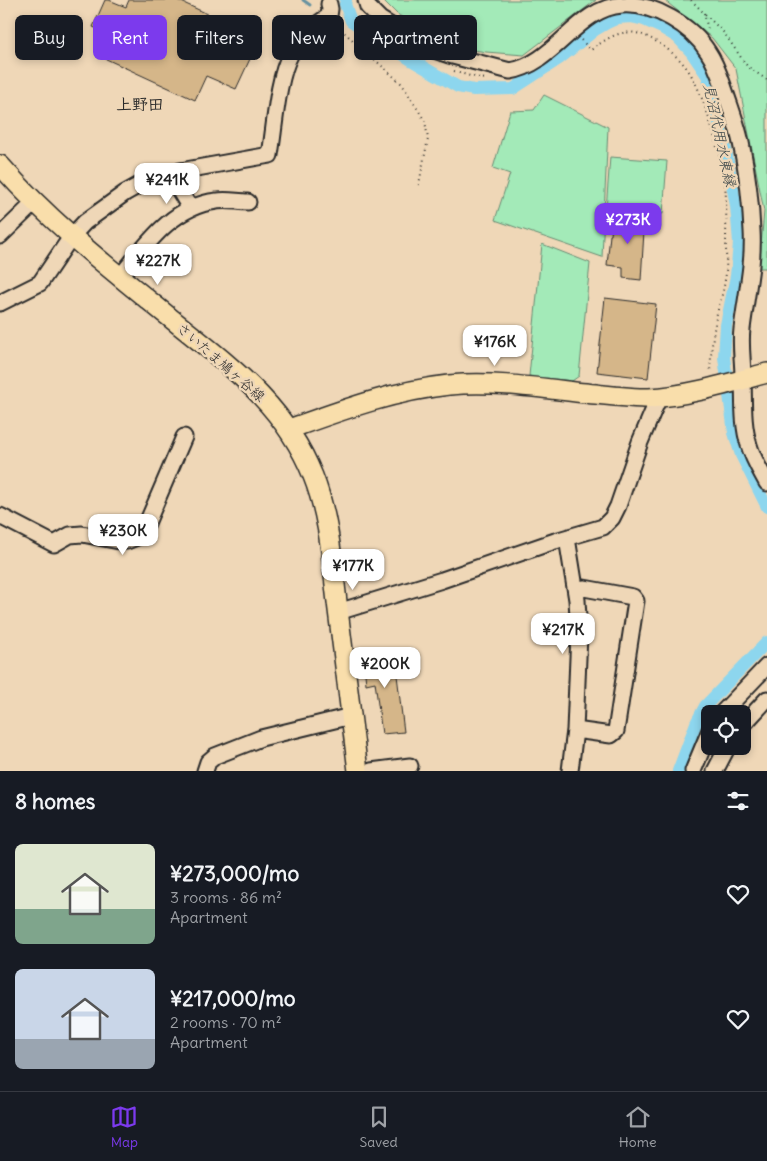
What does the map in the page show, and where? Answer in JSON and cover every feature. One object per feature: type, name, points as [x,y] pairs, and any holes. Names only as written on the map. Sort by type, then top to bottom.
[{"type":"main road","name":"さいたま鳩ヶ谷線","points":[[0,165],[71,237],[253,387],[289,429],[313,476],[330,541],[358,771]]},
{"type":"main road","points":[[289,429],[364,402],[418,389],[450,385],[487,384],[616,396],[659,397],[712,379],[741,380],[767,373]]},
{"type":"street","points":[[366,0],[368,7],[380,19],[420,44],[449,55],[510,71],[532,65],[586,20],[601,11],[621,5],[642,6],[665,15],[701,43],[719,73],[742,148],[752,231],[752,258],[742,332],[741,380],[748,444],[758,468],[766,481]]},
{"type":"street","points":[[0,303],[40,283],[71,237],[85,222],[126,193],[150,179],[169,173],[270,155],[283,72],[291,52],[311,28],[326,5]]},
{"type":"street","points":[[169,173],[190,208]]},
{"type":"street","points":[[120,277],[160,229],[190,208],[217,200],[248,202]]},
{"type":"street","points":[[0,236],[35,202]]},
{"type":"street","points":[[338,612],[603,527],[612,518],[618,506],[640,442],[659,397]]},
{"type":"street","points":[[0,516],[54,544],[70,535],[82,534],[118,541],[127,541],[137,537],[147,523],[184,437]]},
{"type":"street","points":[[567,538],[576,592],[579,634],[575,730],[570,771]]},
{"type":"street","points":[[575,730],[611,735],[616,731],[636,601],[633,597],[584,588],[576,592]]},
{"type":"street","points":[[730,705],[767,666]]},
{"type":"street","points":[[751,716],[767,699]]},
{"type":"street","points":[[205,771],[208,762],[215,756],[261,738],[351,716]]},
{"type":"street","points":[[693,771],[701,752]]},
{"type":"street","points":[[716,771],[724,755]]},
{"type":"street","points":[[371,771],[410,766]]},
{"type":"path","points":[[691,0],[724,33],[747,66],[767,80]]},
{"type":"path","points":[[326,5],[342,31],[402,84],[425,121],[428,139],[418,189]]},
{"type":"path","points":[[588,48],[591,50],[606,38],[625,32],[645,36],[674,54],[686,67],[698,88],[714,138],[725,185],[726,278],[715,322],[712,379]]},
{"type":"green space","points":[[386,0],[596,0],[524,55],[477,50],[477,15],[399,15],[385,2]]},
{"type":"green space","points":[[664,0],[767,0],[767,268],[759,268],[764,211],[736,69],[712,38]]},
{"type":"green space","points":[[544,95],[608,127],[602,257],[495,220],[510,174],[493,168],[510,111],[534,110]]},
{"type":"green space","points":[[610,157],[667,161],[663,214],[606,210]]},
{"type":"green space","points":[[542,244],[590,263],[579,376],[572,381],[529,376]]},
{"type":"building","points":[[105,0],[126,7],[129,0],[177,0],[210,15],[177,15],[177,60],[249,60],[236,89],[206,76],[195,100],[108,60],[167,60],[167,15],[98,15]]},
{"type":"building","points":[[613,215],[653,220],[652,231],[644,231],[641,280],[623,278],[623,267],[607,265]]},
{"type":"building","points":[[605,298],[656,304],[648,378],[597,372]]},
{"type":"building","points":[[394,651],[404,732],[382,734],[375,682],[366,684],[363,654]]},
{"type":"waterway","points":[[303,0],[310,5]]},
{"type":"waterway","name":"見沼代用水東縁","points":[[346,0],[345,4],[351,21],[411,60],[458,87],[474,90],[513,89],[559,59],[595,30],[618,18],[631,17],[644,20],[662,28],[677,37],[691,52],[708,77],[726,151],[736,206],[739,243],[736,276],[726,325],[724,357],[734,433],[741,455],[767,507]]},
{"type":"waterway","name":"見沼代用水東縁","points":[[678,771],[696,723],[705,706],[767,642]]},
{"type":"district","name":"上野田","points":[[140,104]]}]
